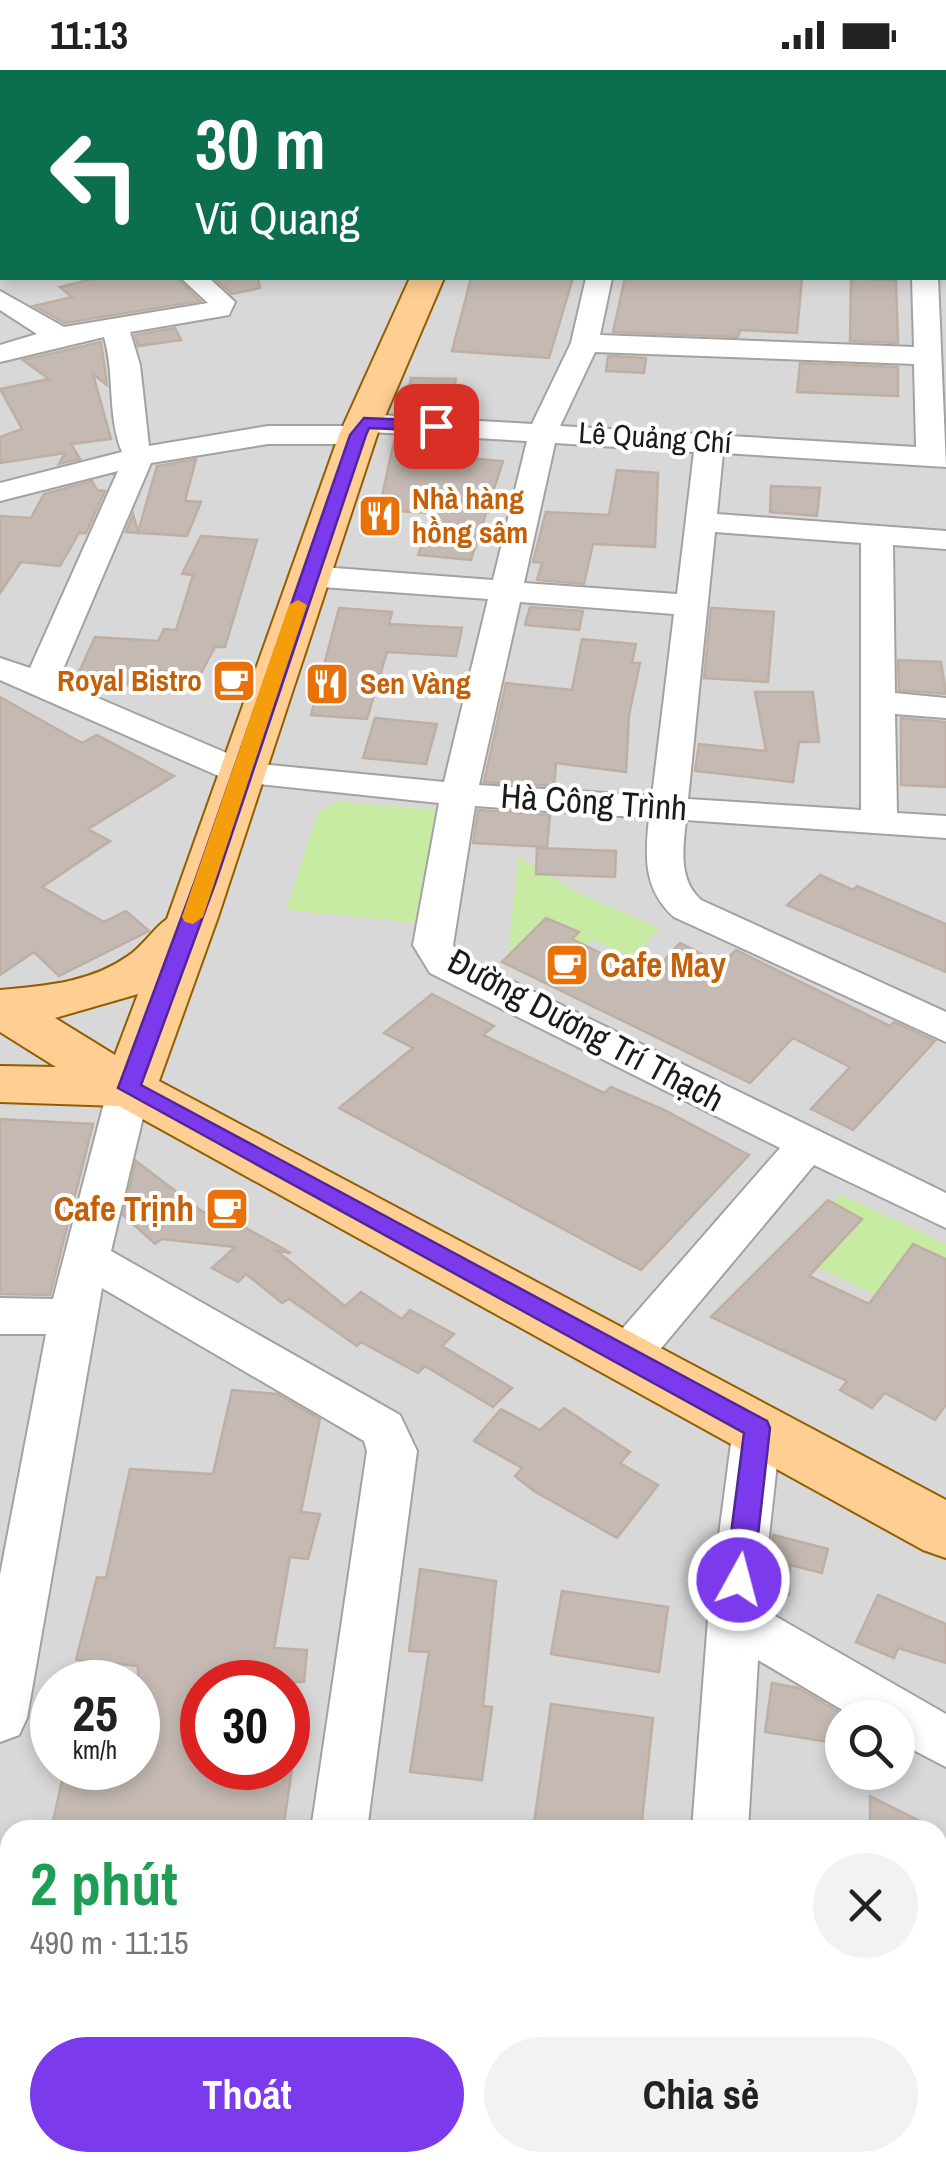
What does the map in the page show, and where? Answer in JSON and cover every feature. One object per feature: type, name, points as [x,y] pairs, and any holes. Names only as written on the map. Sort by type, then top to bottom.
[{"type":"main road","points":[[129,1088],[193,917],[361,429],[426,280]]},
{"type":"main road","points":[[0,1008],[61,1003],[121,984],[167,954],[193,917]]},
{"type":"main road","points":[[0,1008],[129,1088],[946,1531]]},
{"type":"main road","points":[[0,1084],[129,1088]]},
{"type":"street","points":[[0,354],[59,336],[220,308],[222,302],[196,280]]},
{"type":"street","name":"Đường Dương Trí Thạch","points":[[599,280],[585,343],[544,430],[459,794],[433,946],[444,964],[946,1212]]},
{"type":"street","points":[[925,280],[928,356],[939,457]]},
{"type":"street","points":[[0,298],[59,336]]},
{"type":"street","points":[[40,684],[140,458],[130,436],[126,365],[115,328]]},
{"type":"street","points":[[585,343],[928,356]]},
{"type":"street","name":"Lê Quảng Chí","points":[[0,492],[140,458],[288,432],[361,429],[544,430],[939,457]]},
{"type":"street","points":[[710,442],[664,878],[680,905],[946,1028]]},
{"type":"street","points":[[704,522],[878,538],[946,540]]},
{"type":"street","points":[[878,538],[879,822]]},
{"type":"street","points":[[308,576],[690,606]]},
{"type":"street","name":"Hà Công Trình","points":[[0,668],[243,773],[459,794],[946,828]]},
{"type":"street","points":[[876,702],[946,708]]},
{"type":"street","points":[[0,1718],[72,1318],[129,1088]]},
{"type":"street","points":[[626,1358],[808,1144]]},
{"type":"street","points":[[87,1258],[383,1428],[392,1450],[339,1820]]},
{"type":"street","points":[[0,1316],[72,1318]]},
{"type":"street","points":[[721,1820],[734,1619],[758,1428]]},
{"type":"street","points":[[734,1619],[946,1742]]},
{"type":"shaded area","points":[[0,280],[946,280],[946,1820],[0,1820]]},
{"type":"green space","points":[[339,801],[457,812],[429,924],[286,910],[318,812]]},
{"type":"green space","points":[[518,857],[582,895],[659,928],[634,958],[593,940],[526,970],[508,955]]},
{"type":"green space","points":[[840,1194],[946,1244],[946,1328],[791,1255]]},
{"type":"building","points":[[88,280],[179,280],[200,301],[65,323],[34,306],[72,297],[60,287]]},
{"type":"building","points":[[216,280],[258,280],[260,288],[232,294]]},
{"type":"building","points":[[470,280],[572,280],[549,358],[452,351]]},
{"type":"building","points":[[625,280],[802,280],[797,333],[740,330],[738,337],[613,332]]},
{"type":"building","points":[[851,281],[896,281],[898,343],[850,341]]},
{"type":"building","points":[[175,328],[181,340],[138,346],[135,335]]},
{"type":"building","points":[[101,342],[107,385],[93,374],[111,439],[71,444],[80,459],[59,464],[65,453],[0,463],[0,437],[22,429],[0,389],[49,379],[23,360]]},
{"type":"building","points":[[608,356],[646,358],[644,373],[606,371]]},
{"type":"building","points":[[800,363],[898,367],[898,396],[797,392]]},
{"type":"building","points":[[411,378],[456,379],[449,415],[404,413]]},
{"type":"building","points":[[395,437],[444,440],[442,456],[503,461],[471,560],[418,555],[434,513],[379,510]]},
{"type":"building","points":[[196,459],[185,501],[201,502],[187,536],[126,532],[133,514],[138,532],[157,466]]},
{"type":"building","points":[[617,470],[658,473],[655,547],[593,544],[584,584],[537,580],[542,563],[533,562],[546,512],[609,515]]},
{"type":"building","points":[[92,481],[97,490],[105,491],[86,533],[79,533],[60,566],[21,562],[0,593],[0,516],[31,518],[44,494]]},
{"type":"building","points":[[771,486],[820,488],[817,516],[770,512]]},
{"type":"building","points":[[201,536],[257,540],[225,647],[215,647],[200,675],[132,668],[127,685],[74,683],[95,637],[158,641],[164,629],[176,630],[193,575],[182,574]]},
{"type":"building","points":[[530,607],[583,611],[579,630],[525,625]]},
{"type":"building","points":[[339,608],[392,612],[389,624],[462,628],[456,656],[387,652],[367,719],[311,715]]},
{"type":"building","points":[[711,608],[774,612],[768,682],[704,678]]},
{"type":"building","points":[[582,639],[636,644],[632,663],[640,663],[629,715],[626,772],[556,763],[554,786],[484,782],[506,683],[572,690]]},
{"type":"building","points":[[898,660],[941,662],[946,694],[899,690]]},
{"type":"building","points":[[755,692],[813,692],[819,742],[799,742],[793,782],[695,771],[699,744],[766,751]]},
{"type":"building","points":[[0,697],[82,743],[97,735],[174,776],[88,829],[110,841],[42,887],[104,922],[126,911],[149,931],[59,976],[34,952],[0,975]]},
{"type":"building","points":[[375,718],[437,724],[426,764],[363,758]]},
{"type":"building","points":[[901,718],[946,722],[946,787],[901,785]]},
{"type":"building","points":[[478,810],[550,815],[547,847],[473,843]]},
{"type":"building","points":[[537,848],[616,851],[615,877],[536,874]]},
{"type":"building","points":[[820,875],[853,890],[857,886],[946,924],[946,972],[787,905]]},
{"type":"building","points":[[546,918],[579,932],[572,939],[649,977],[680,943],[722,964],[736,950],[890,1026],[894,1022],[935,1041],[853,1130],[811,1109],[850,1067],[793,1038],[750,1083],[502,962]]},
{"type":"building","points":[[432,994],[494,1026],[483,1035],[604,1093],[611,1087],[664,1110],[749,1155],[641,1270],[615,1257],[339,1108],[413,1048],[384,1033]]},
{"type":"building","points":[[0,1119],[93,1124],[50,1295],[0,1294]]},
{"type":"building","points":[[136,1161],[203,1212],[239,1216],[237,1223],[291,1253],[277,1251],[345,1306],[361,1292],[402,1319],[410,1310],[454,1334],[442,1346],[512,1388],[493,1407],[425,1366],[418,1373],[361,1342],[357,1346],[289,1299],[282,1303],[246,1274],[238,1282],[212,1268],[235,1247],[162,1239],[155,1244],[123,1215]]},
{"type":"building","points":[[828,1200],[862,1219],[809,1276],[869,1304],[913,1244],[946,1259],[946,1405],[935,1420],[885,1393],[872,1408],[840,1390],[847,1381],[711,1317]]},
{"type":"building","points":[[232,1390],[277,1394],[320,1419],[301,1512],[320,1514],[308,1559],[290,1557],[274,1648],[307,1650],[306,1660],[180,1660],[180,1790],[289,1790],[284,1820],[53,1820],[60,1790],[160,1790],[160,1660],[76,1660],[97,1577],[106,1578],[130,1469],[213,1474]]},
{"type":"building","points":[[564,1408],[630,1452],[620,1463],[658,1485],[617,1538],[534,1491],[515,1476],[522,1468],[474,1441],[501,1409],[540,1430]]},
{"type":"building","points":[[773,1535],[828,1549],[822,1573],[790,1565],[789,1595],[766,1593]]},
{"type":"building","points":[[420,1569],[496,1581],[483,1706],[492,1707],[482,1780],[410,1772],[429,1652],[409,1651]]},
{"type":"building","points":[[562,1591],[668,1607],[659,1672],[551,1654]]},
{"type":"building","points":[[878,1595],[946,1624],[946,1663],[898,1648],[894,1658],[856,1642]]},
{"type":"building","points":[[772,1683],[798,1688],[825,1704],[825,1741],[765,1732]]},
{"type":"building","points":[[551,1704],[653,1718],[642,1820],[534,1820]]},
{"type":"building","points":[[870,1796],[918,1820],[870,1820]]},
{"type":"slow traffic","points":[[193,917],[298,605]]},
{"type":"place","name":"Nhà hàng hồng sâm","points":[[380,516]]},
{"type":"place","name":"Royal Bistro","points":[[234,681]]},
{"type":"place","name":"Sen Vàng","points":[[327,684]]},
{"type":"place","name":"Cafe May","points":[[567,965]]},
{"type":"place","name":"Cafe Trịnh","points":[[227,1209]]},
{"type":"route","points":[[436,426],[364,423],[358,435],[206,881],[129,1088],[758,1428],[739,1580]]}]
